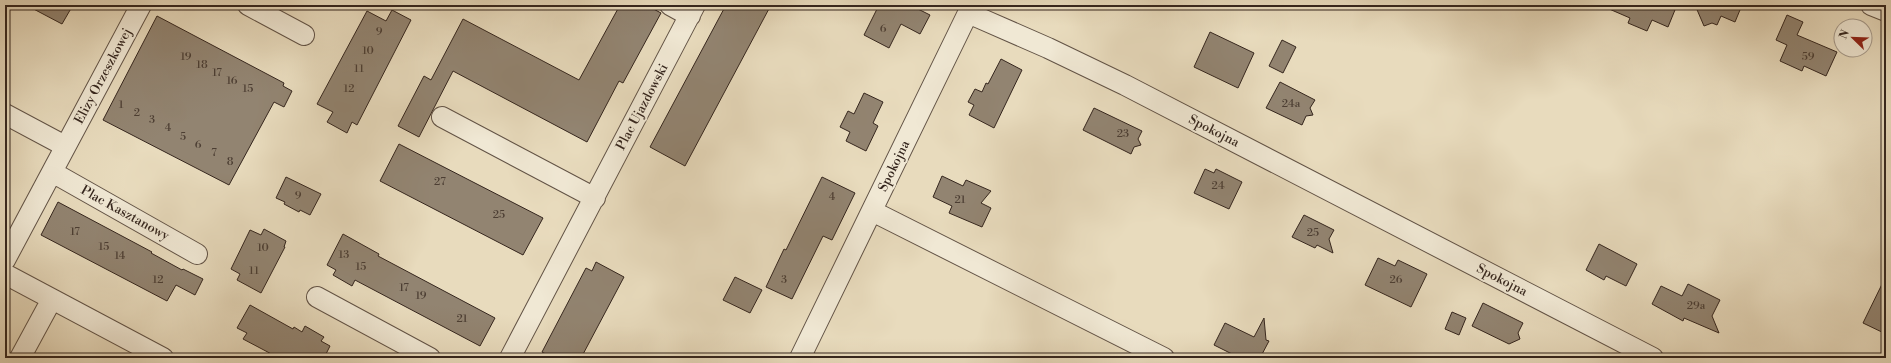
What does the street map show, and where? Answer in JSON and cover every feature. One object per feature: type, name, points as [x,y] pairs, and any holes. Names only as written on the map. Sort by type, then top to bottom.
[{"type":"street","name":"Elizy Orzeszkowej","points":[[5,260],[141,5]]},
{"type":"street","points":[[248,5],[304,35]]},
{"type":"street","name":"Plac Ujazdowski","points":[[510,358],[692,10],[670,5]]},
{"type":"street","points":[[1871,5],[1886,11]]},
{"type":"street","name":"Spokojna","points":[[800,358],[968,12],[1125,85],[1653,358]]},
{"type":"street","points":[[5,114],[66,146]]},
{"type":"street","points":[[442,117],[595,198]]},
{"type":"street","name":"Plac Kasztanowy","points":[[52,172],[197,254]]},
{"type":"street","points":[[872,211],[1164,358]]},
{"type":"street","points":[[5,274],[163,358]]},
{"type":"street","points":[[317,297],[430,358]]},
{"type":"street","points":[[20,358],[52,299]]},
{"type":"building","points":[[26,5],[73,5],[62,24]]},
{"type":"building","points":[[620,5],[646,5],[661,13],[623,83],[619,81],[587,142],[453,71],[419,137],[398,126],[424,76],[431,80],[463,19],[579,80]]},
{"type":"building","points":[[726,5],[771,5],[685,166],[650,147]]},
{"type":"building","points":[[879,5],[910,5],[930,15],[920,34],[901,24],[889,48],[864,35]]},
{"type":"building","points":[[1600,5],[1677,5],[1668,27],[1652,20],[1647,31],[1628,23],[1630,18]]},
{"type":"building","points":[[1695,5],[1742,5],[1735,22],[1721,16],[1717,25],[1712,23],[1704,26]]},
{"type":"building","points":[[392,10],[411,20],[357,125],[352,122],[347,133],[327,122],[333,112],[317,104],[367,11],[386,21]]},
{"type":"building","points":[[1787,15],[1803,22],[1797,35],[1833,50],[1833,58],[1834,58],[1826,76],[1804,66],[1802,71],[1780,61],[1787,45],[1776,40]]},
{"type":"building","points":[[157,16],[284,83],[283,86],[292,91],[284,107],[274,102],[229,185],[103,120]]},
{"type":"building","points":[[1210,32],[1254,53],[1238,88],[1194,67]]},
{"type":"building","points":[[1282,40],[1296,47],[1283,73],[1269,66]]},
{"type":"building","points":[[1001,59],[1022,70],[994,128],[969,115],[974,105],[968,102],[975,89],[982,92],[986,83],[988,84]]},
{"type":"building","points":[[1280,82],[1315,100],[1310,108],[1313,115],[1306,116],[1302,125],[1266,108]]},
{"type":"building","points":[[864,93],[883,102],[873,123],[878,126],[866,151],[846,141],[850,132],[840,127],[848,111],[854,114]]},
{"type":"building","points":[[1094,108],[1142,131],[1138,139],[1141,145],[1134,147],[1131,154],[1083,130]]},
{"type":"building","points":[[399,144],[543,218],[523,255],[380,181]]},
{"type":"building","points":[[1205,169],[1214,173],[1216,169],[1242,182],[1229,209],[1194,193]]},
{"type":"building","points":[[942,176],[963,186],[966,180],[991,191],[981,203],[991,208],[982,227],[949,213],[952,206],[933,197]]},
{"type":"building","points":[[286,177],[321,194],[310,215],[300,210],[299,212],[284,204],[285,202],[276,198]]},
{"type":"building","points":[[822,177],[855,193],[832,240],[823,236],[792,299],[766,287]]},
{"type":"building","points":[[58,202],[152,252],[151,253],[182,270],[183,269],[203,279],[195,295],[176,285],[167,301],[41,235]]},
{"type":"building","points":[[1304,215],[1334,230],[1329,239],[1333,253],[1317,245],[1315,248],[1292,237]]},
{"type":"building","points":[[264,229],[286,241],[285,247],[261,293],[237,280],[240,274],[231,269],[250,230],[261,235]]},
{"type":"building","points":[[343,234],[379,254],[378,256],[495,318],[480,346],[355,280],[352,286],[333,275],[336,270],[327,265]]},
{"type":"building","points":[[1599,244],[1637,264],[1626,286],[1606,276],[1604,280],[1586,270]]},
{"type":"building","points":[[1378,258],[1395,266],[1398,260],[1427,274],[1411,307],[1365,285]]},
{"type":"building","points":[[596,262],[624,277],[581,358],[553,358],[542,352],[586,268],[592,271]]},
{"type":"building","points":[[1886,276],[1886,334],[1863,323]]},
{"type":"building","points":[[735,277],[762,290],[750,313],[723,300]]},
{"type":"building","points":[[1688,284],[1720,300],[1712,316],[1719,333],[1684,318],[1683,321],[1652,304],[1661,286],[1682,296]]},
{"type":"building","points":[[1483,303],[1523,323],[1518,333],[1520,339],[1509,344],[1472,326]]},
{"type":"building","points":[[250,305],[293,329],[294,327],[302,332],[305,326],[324,337],[321,341],[330,346],[324,358],[279,358],[243,339],[247,333],[237,328]]},
{"type":"building","points":[[1452,312],[1466,318],[1459,335],[1445,329]]},
{"type":"building","points":[[1264,318],[1266,340],[1269,341],[1260,358],[1240,358],[1214,345],[1225,323],[1254,337]]}]
